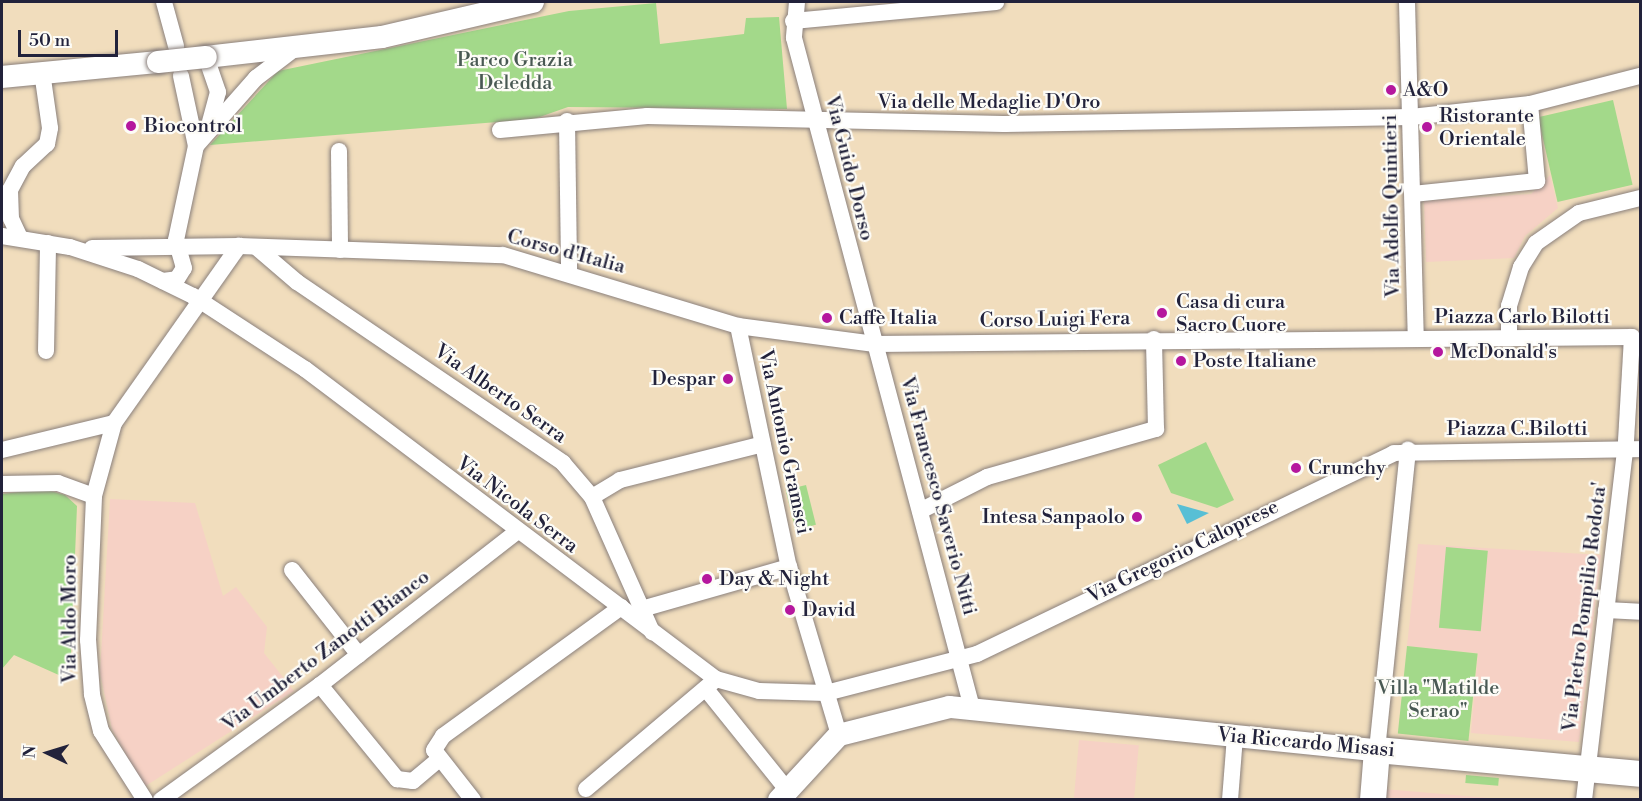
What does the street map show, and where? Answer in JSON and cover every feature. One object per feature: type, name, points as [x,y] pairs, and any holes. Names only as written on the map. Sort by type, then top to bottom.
[{"type":"main road","name":"Via Riccardo Misasi","points":[[1377,750],[1641,774]]},
{"type":"main road","points":[[1373,800],[1377,750]]},
{"type":"street","points":[[164,2],[176,46]]},
{"type":"street","points":[[2,77],[382,37],[533,2]]},
{"type":"street","name":"Via Guido Dorso","points":[[797,2],[793,21],[816,122],[875,344]]},
{"type":"street","points":[[793,21],[996,2]]},
{"type":"street","name":"Via Adolfo Quintieri","points":[[1407,2],[1412,117],[1416,339]]},
{"type":"street","points":[[158,251],[151,264],[160,279],[177,279],[183,271],[176,250],[196,146],[208,128],[256,78],[297,47]]},
{"type":"street","points":[[206,57],[218,92],[208,128]]},
{"type":"street","points":[[20,238],[11,219],[10,190],[23,166],[47,144],[50,128],[42,72]]},
{"type":"street","points":[[181,76],[196,146]]},
{"type":"street","name":"Via delle Medaglie D'Oro","points":[[500,130],[567,120],[744,115],[816,122],[1412,117],[1530,104],[1641,76]]},
{"type":"street","points":[[1413,194],[1537,181],[1530,104]]},
{"type":"street","points":[[567,120],[569,273]]},
{"type":"street","points":[[339,151],[340,250]]},
{"type":"street","points":[[1509,338],[1509,306],[1521,267],[1536,243],[1559,222],[1641,198]]},
{"type":"street","points":[[2,236],[70,247],[176,250]]},
{"type":"street","points":[[46,351],[48,243]]},
{"type":"street","points":[[2,450],[114,423],[202,302],[219,268],[239,246]]},
{"type":"street","name":"Corso d'Italia","points":[[176,250],[239,246],[503,255],[569,273],[738,326],[875,344]]},
{"type":"street","name":"Via Nicola Serra","points":[[70,247],[160,279],[202,302],[305,369],[515,533],[621,607],[711,684],[759,691],[826,693]]},
{"type":"street","name":"Via Alberto Serra","points":[[256,247],[297,282],[538,443],[592,497],[645,608],[652,632]]},
{"type":"street","name":"Via Antonio Gramsci","points":[[738,326],[789,567],[839,735]]},
{"type":"street","name":"Piazza Carlo Bilotti","points":[[1416,339],[1636,335],[1631,447]]},
{"type":"street","points":[[920,511],[987,477],[1156,429],[1154,339]]},
{"type":"street","name":"Corso Luigi Fera","points":[[875,344],[1154,339],[1416,339]]},
{"type":"street","name":"Via Francesco Saverio Nitti","points":[[875,344],[972,708]]},
{"type":"street","name":"Via Aldo Moro","points":[[114,423],[94,496],[88,640],[92,694],[101,731],[145,800]]},
{"type":"street","points":[[592,497],[620,480],[763,444]]},
{"type":"street","name":"Piazza C.Bilotti","points":[[1408,450],[1631,447]]},
{"type":"street","name":"Via Pietro Pompilio Rodota'","points":[[1584,800],[1606,610],[1631,447]]},
{"type":"street","points":[[1377,750],[1408,450]]},
{"type":"street","name":"Via Gregorio Caloprese","points":[[826,693],[960,659],[1314,489],[1408,450]]},
{"type":"street","points":[[2,484],[58,483],[94,496]]},
{"type":"street","name":"Via Umberto Zanotti Bianco","points":[[160,800],[320,685],[515,533]]},
{"type":"street","points":[[645,608],[789,567]]},
{"type":"street","points":[[292,570],[359,655]]},
{"type":"street","points":[[320,685],[397,778],[413,781],[456,726],[621,607]]},
{"type":"street","points":[[1606,610],[1641,612]]},
{"type":"street","points":[[586,789],[711,684],[783,795],[839,735]]},
{"type":"street","name":"Via Riccardo Misasi","points":[[839,735],[898,716],[972,708],[1377,750]]},
{"type":"street","points":[[1230,800],[1235,737]]},
{"type":"street","points":[[436,754],[473,800]]},
{"type":"shaded area","points":[[1550,175],[1558,208],[1525,236],[1514,258],[1426,262],[1424,201],[1531,194]]},
{"type":"shaded area","points":[[110,499],[195,503],[223,596],[236,587],[267,627],[264,653],[294,691],[144,787],[112,729],[100,673]]},
{"type":"shaded area","points":[[1418,544],[1601,555],[1579,742],[1471,733],[1478,653],[1407,646]]},
{"type":"shaded area","points":[[1079,740],[1139,745],[1134,800],[1074,799]]},
{"type":"shaded area","points":[[1384,789],[1500,799],[1383,800]]},
{"type":"green space","name":"Parco Grazia Deledda","points":[[656,3],[660,44],[744,34],[746,18],[779,17],[787,109],[568,107],[534,119],[210,145],[278,71],[569,11]]},
{"type":"green space","points":[[1613,100],[1633,185],[1558,202],[1538,117]]},
{"type":"green space","points":[[1206,442],[1234,500],[1217,508],[1171,493],[1158,465]]},
{"type":"green space","points":[[806,485],[816,525],[796,530],[786,490]]},
{"type":"green space","points":[[44,489],[65,495],[77,506],[71,655],[61,676],[14,655],[2,669],[2,494]]},
{"type":"green space","points":[[1446,547],[1488,551],[1481,631],[1439,628]]},
{"type":"green space","name":"Villa \"Matilde Serao\"","points":[[1407,646],[1478,653],[1468,741],[1398,734]]},
{"type":"green space","points":[[1466,775],[1499,778],[1498,786],[1465,783]]},
{"type":"water","points":[[1177,504],[1209,513],[1187,524]]},
{"type":"place","name":"A&O","points":[[1391,90]]},
{"type":"place","name":"Biocontrol","points":[[131,126]]},
{"type":"place","name":"Ristorante Orientale","points":[[1427,127]]},
{"type":"place","name":"Casa di cura Sacro Cuore","points":[[1162,313]]},
{"type":"place","name":"Caffè Italia","points":[[827,318]]},
{"type":"place","name":"McDonald's","points":[[1438,352]]},
{"type":"place","name":"Poste Italiane","points":[[1181,361]]},
{"type":"place","name":"Despar","points":[[728,379]]},
{"type":"place","name":"Crunchy","points":[[1296,468]]},
{"type":"place","name":"Intesa Sanpaolo","points":[[1137,517]]},
{"type":"place","name":"Day & Night","points":[[707,579]]},
{"type":"place","name":"David","points":[[790,610]]}]
